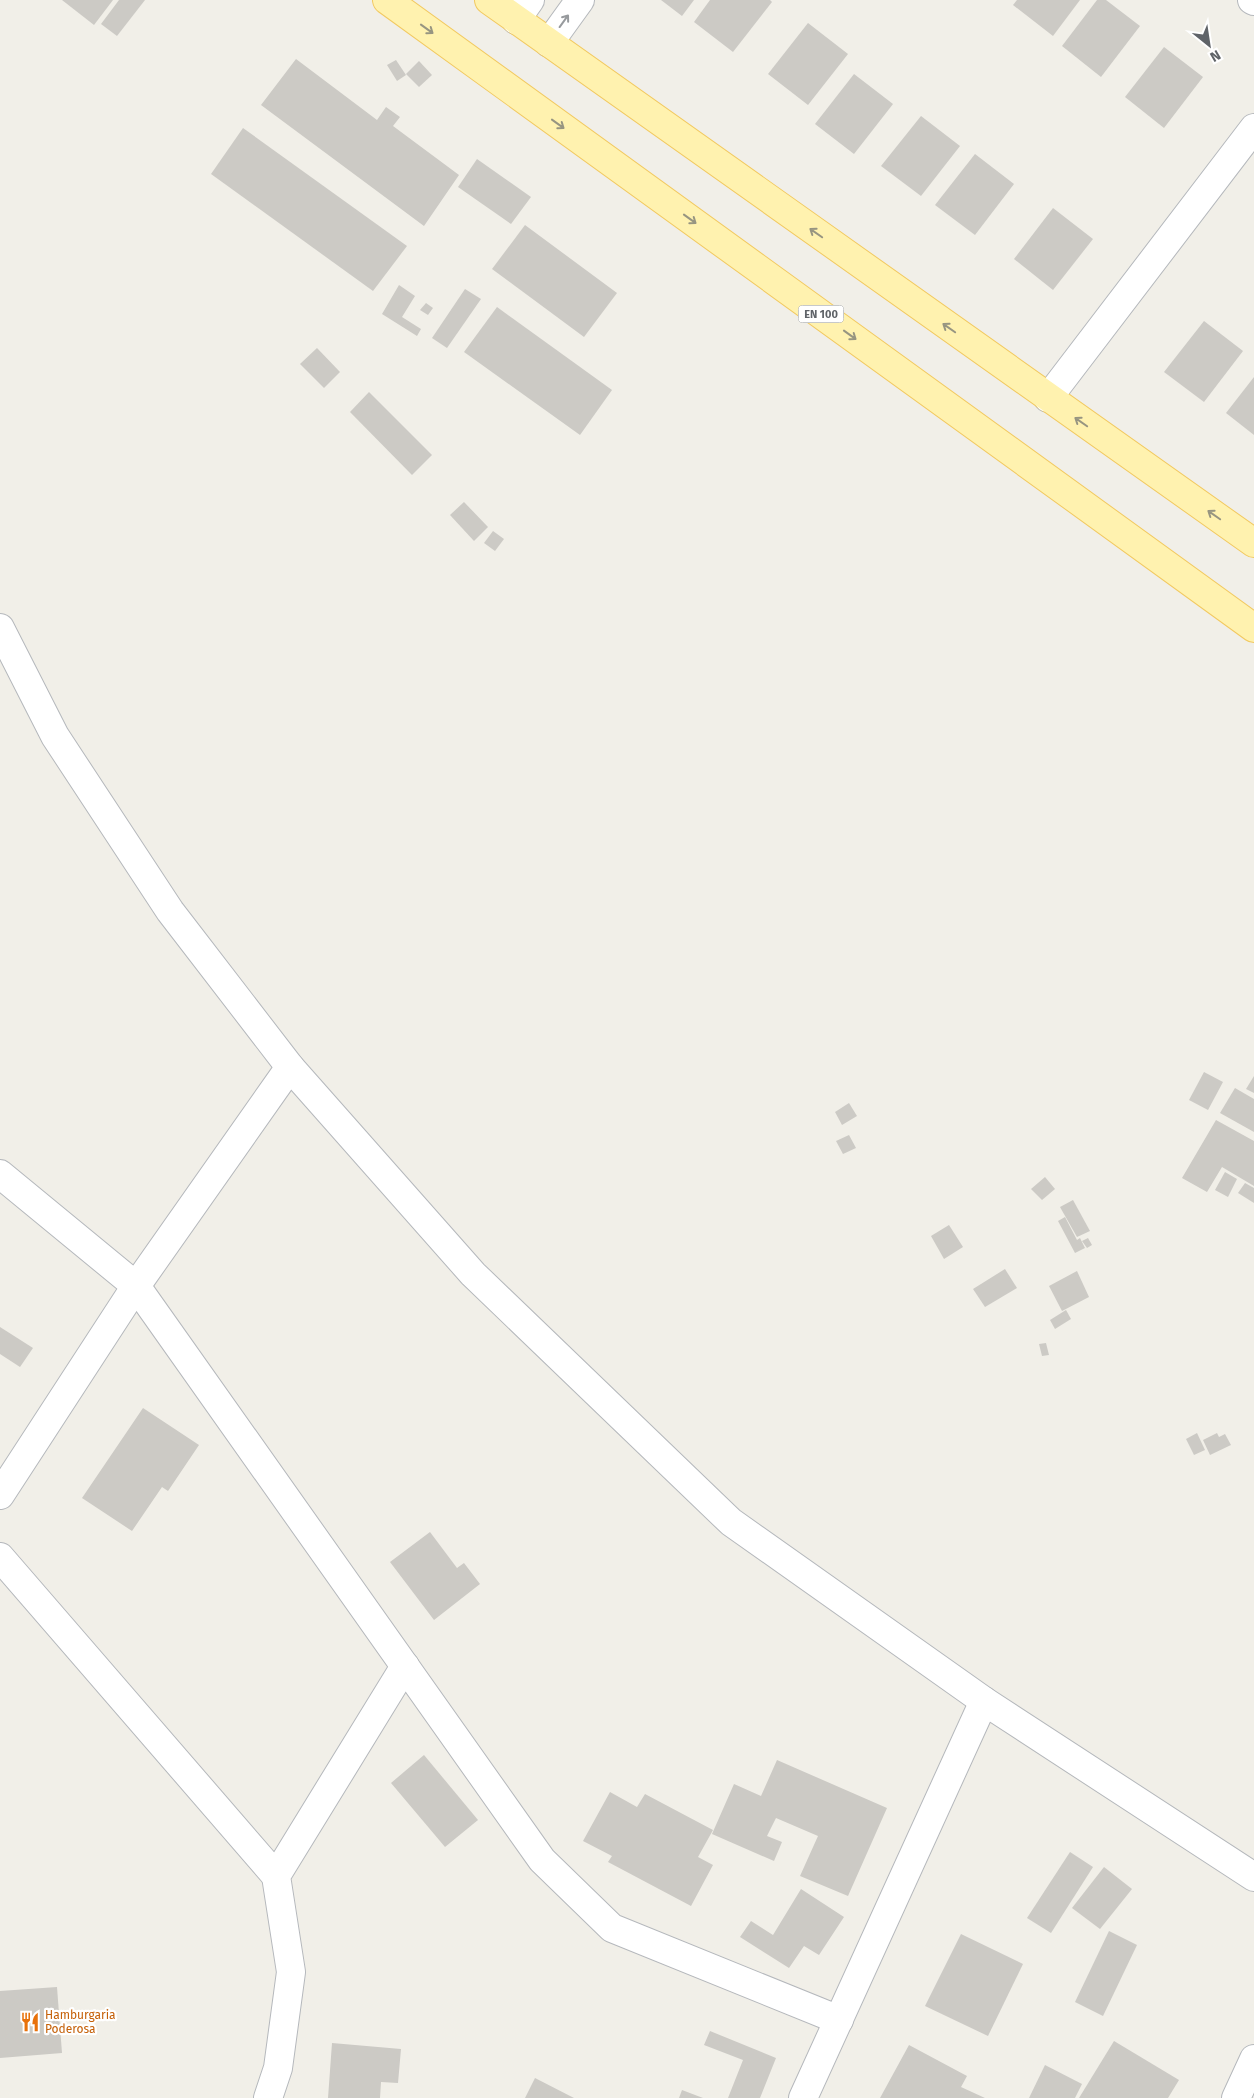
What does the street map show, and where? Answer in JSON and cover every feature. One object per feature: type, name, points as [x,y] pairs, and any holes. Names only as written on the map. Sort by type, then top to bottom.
[{"type":"main road","name":"EN 100","points":[[387,0],[1254,628]]},
{"type":"main road","points":[[490,0],[523,10],[549,43],[1254,543]]},
{"type":"street","points":[[549,43],[580,0]]},
{"type":"street","points":[[1048,398],[1254,128]]},
{"type":"street","points":[[0,628],[55,736],[159,894],[290,1067],[473,1274],[731,1522],[984,1701],[1254,1877]]},
{"type":"street","points":[[0,1495],[136,1286],[290,1067]]},
{"type":"street","points":[[0,1174],[136,1286],[542,1860],[612,1928],[839,2020]]},
{"type":"street","points":[[0,1557],[276,1876],[291,1972],[278,2068],[268,2098]]},
{"type":"street","points":[[276,1876],[405,1666]]},
{"type":"street","points":[[803,2098],[984,1701]]},
{"type":"street","points":[[1236,2098],[1254,2059]]},
{"type":"building","points":[[62,0],[113,0],[94,25]]},
{"type":"building","points":[[119,0],[145,0],[117,36],[101,24]]},
{"type":"building","points":[[661,0],[694,0],[682,16]]},
{"type":"building","points":[[710,0],[770,0],[772,2],[733,52],[694,22]]},
{"type":"building","points":[[1017,0],[1080,0],[1053,36],[1013,5]]},
{"type":"building","points":[[1097,0],[1106,0],[1140,26],[1101,77],[1062,46]]},
{"type":"building","points":[[808,23],[848,54],[808,105],[768,74]]},
{"type":"building","points":[[1164,47],[1203,77],[1164,128],[1125,97]]},
{"type":"building","points":[[296,59],[377,120],[386,107],[400,117],[393,126],[459,175],[424,226],[261,105]]},
{"type":"building","points":[[396,60],[406,75],[397,81],[387,65]]},
{"type":"building","points":[[419,61],[432,75],[419,87],[406,74]]},
{"type":"building","points":[[854,74],[893,104],[854,154],[815,124]]},
{"type":"building","points":[[921,116],[960,146],[921,196],[881,166]]},
{"type":"building","points":[[243,128],[407,246],[373,291],[211,174]]},
{"type":"building","points":[[975,154],[1014,184],[975,235],[935,205]]},
{"type":"building","points":[[477,159],[531,197],[511,224],[458,187]]},
{"type":"building","points":[[1053,208],[1093,239],[1053,290],[1014,259]]},
{"type":"building","points":[[525,225],[617,293],[584,337],[492,269]]},
{"type":"building","points":[[399,285],[415,296],[402,317],[421,329],[417,336],[382,314]]},
{"type":"building","points":[[465,289],[481,299],[447,348],[432,338]]},
{"type":"building","points":[[426,303],[433,308],[428,315],[420,310]]},
{"type":"building","points":[[497,307],[612,390],[580,435],[464,352]]},
{"type":"building","points":[[1204,321],[1243,351],[1204,402],[1164,372]]},
{"type":"building","points":[[317,348],[340,372],[324,388],[300,364]]},
{"type":"building","points":[[1254,377],[1254,435],[1226,413]]},
{"type":"building","points":[[369,392],[432,455],[412,475],[350,412]]},
{"type":"building","points":[[464,502],[488,527],[474,541],[450,515]]},
{"type":"building","points":[[493,531],[504,539],[495,551],[484,543]]},
{"type":"building","points":[[1204,1072],[1223,1082],[1208,1110],[1189,1100]]},
{"type":"building","points":[[1254,1076],[1254,1093],[1246,1089]]},
{"type":"building","points":[[1235,1088],[1254,1099],[1254,1132],[1220,1113]]},
{"type":"building","points":[[849,1103],[857,1116],[842,1125],[835,1112]]},
{"type":"building","points":[[1216,1120],[1254,1141],[1254,1186],[1222,1167],[1207,1192],[1182,1178]]},
{"type":"building","points":[[849,1135],[856,1148],[843,1154],[836,1141]]},
{"type":"building","points":[[1225,1172],[1237,1179],[1228,1197],[1215,1190]]},
{"type":"building","points":[[1045,1177],[1055,1189],[1042,1200],[1031,1189]]},
{"type":"building","points":[[1245,1183],[1254,1188],[1254,1203],[1238,1193]]},
{"type":"building","points":[[1073,1200],[1090,1231],[1077,1237],[1060,1207]]},
{"type":"building","points":[[1065,1217],[1077,1240],[1080,1238],[1085,1248],[1075,1253],[1058,1221]]},
{"type":"building","points":[[949,1225],[963,1247],[944,1259],[931,1236]]},
{"type":"building","points":[[1088,1238],[1092,1245],[1087,1248],[1082,1241]]},
{"type":"building","points":[[1005,1269],[1017,1288],[985,1307],[973,1289]]},
{"type":"building","points":[[1077,1271],[1089,1297],[1062,1311],[1049,1286]]},
{"type":"building","points":[[1066,1310],[1071,1319],[1055,1329],[1050,1320]]},
{"type":"building","points":[[0,1327],[33,1348],[20,1367],[0,1354]]},
{"type":"building","points":[[1046,1343],[1049,1355],[1042,1356],[1039,1344]]},
{"type":"building","points":[[143,1408],[199,1445],[168,1491],[162,1487],[132,1531],[82,1498]]},
{"type":"building","points":[[1197,1433],[1205,1450],[1194,1455],[1186,1439]]},
{"type":"building","points":[[1217,1433],[1219,1437],[1225,1434],[1231,1445],[1210,1455],[1203,1440]]},
{"type":"building","points":[[430,1532],[457,1568],[464,1563],[480,1584],[434,1620],[390,1562]]},
{"type":"building","points":[[424,1755],[478,1820],[445,1847],[391,1783]]},
{"type":"building","points":[[777,1760],[887,1808],[848,1896],[800,1876],[818,1836],[776,1818],[767,1836],[782,1842],[774,1861],[712,1834],[734,1784],[761,1796]]},
{"type":"building","points":[[610,1792],[637,1807],[645,1794],[713,1830],[698,1857],[713,1865],[691,1906],[608,1862],[612,1856],[583,1841]]},
{"type":"building","points":[[1070,1852],[1093,1867],[1051,1933],[1027,1918]]},
{"type":"building","points":[[1104,1867],[1132,1889],[1100,1929],[1072,1908]]},
{"type":"building","points":[[801,1889],[844,1917],[819,1955],[804,1946],[789,1968],[740,1937],[751,1921],[773,1935]]},
{"type":"building","points":[[1109,1931],[1137,1945],[1103,2016],[1075,2002]]},
{"type":"building","points":[[961,1934],[1023,1964],[988,2036],[925,2006]]},
{"type":"building","name":"Hamburgaria Poderosa","points":[[57,1987],[62,2053],[0,2058],[0,1991]]},
{"type":"building","points":[[710,2031],[776,2058],[760,2098],[728,2098],[743,2060],[704,2045]]},
{"type":"building","points":[[1114,2041],[1179,2080],[1168,2098],[1079,2098]]},
{"type":"building","points":[[332,2043],[401,2049],[398,2083],[381,2082],[380,2098],[328,2098]]},
{"type":"building","points":[[909,2045],[967,2076],[961,2087],[985,2098],[880,2098]]},
{"type":"building","points":[[1045,2065],[1082,2084],[1075,2098],[1029,2098]]},
{"type":"building","points":[[535,2078],[574,2098],[525,2098]]},
{"type":"building","points":[[682,2090],[703,2098],[679,2098]]},
{"type":"place","name":"Hamburgaria Poderosa","points":[[30,2022]]}]
